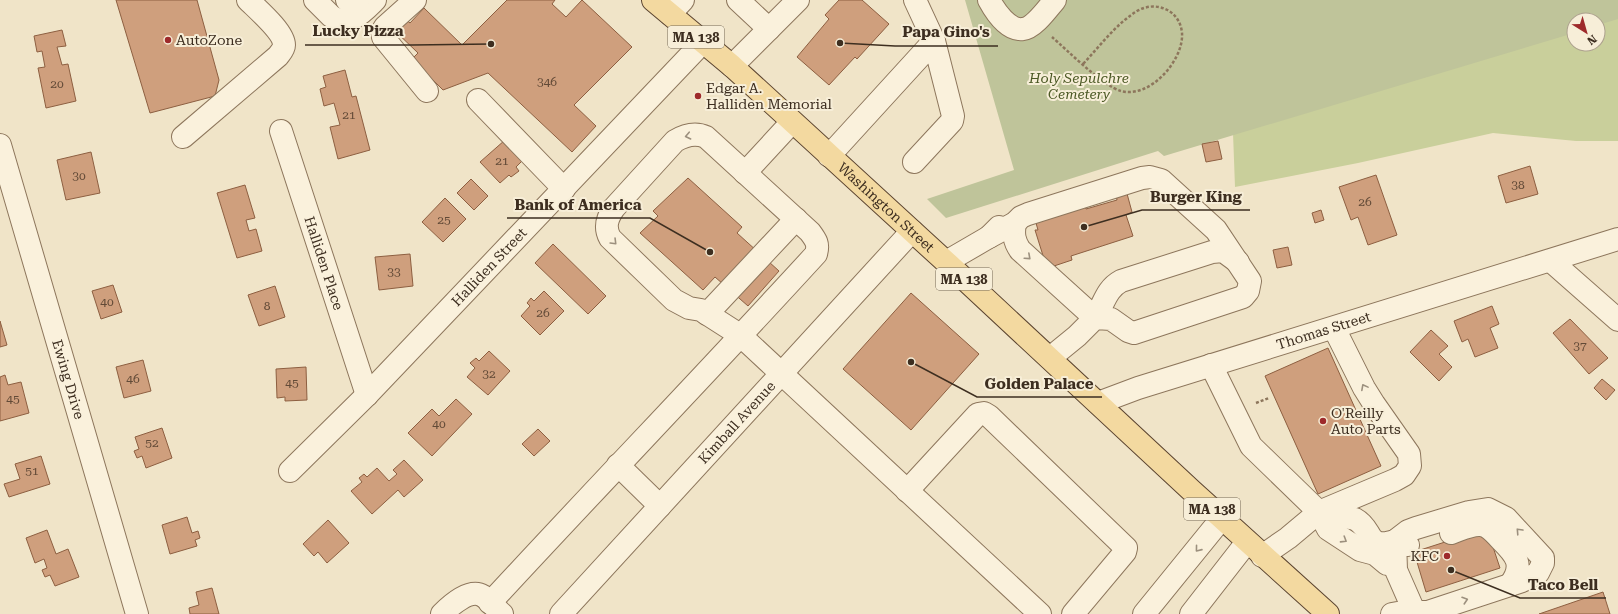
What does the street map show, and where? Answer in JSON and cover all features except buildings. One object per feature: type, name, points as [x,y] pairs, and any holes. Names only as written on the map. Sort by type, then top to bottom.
[{"type":"main road","name":"Washington Street","points":[[653,0],[676,7],[703,42],[732,66],[1050,358],[1255,549],[1328,614]]},
{"type":"street","points":[[183,137],[273,60],[284,48],[284,43],[278,31],[248,0]]},
{"type":"street","points":[[315,0],[332,16],[340,20],[352,19],[359,16],[375,0]]},
{"type":"street","points":[[347,0],[353,2],[358,0]]},
{"type":"street","points":[[415,0],[385,27],[382,32],[383,37],[427,91]]},
{"type":"street","points":[[738,0],[769,30]]},
{"type":"street","points":[[732,66],[798,0]]},
{"type":"street","points":[[914,162],[952,121],[953,116],[934,41],[915,0]]},
{"type":"street","points":[[989,0],[1003,20],[1015,28],[1024,29],[1035,22],[1055,0]]},
{"type":"street","points":[[829,156],[934,41]]},
{"type":"street","name":"Halliden Street","points":[[290,471],[367,395],[703,42]]},
{"type":"street","points":[[478,100],[564,189]]},
{"type":"street","points":[[745,173],[792,122]]},
{"type":"street","name":"Halliden Place","points":[[281,131],[367,395]]},
{"type":"street","points":[[442,614],[451,605],[472,594],[483,596],[496,608],[618,465],[740,336],[816,254],[818,247],[816,240],[789,213],[706,137],[699,134],[683,136],[675,141],[614,208],[609,215],[606,224],[606,230],[610,238],[674,300],[689,308],[701,310],[740,336],[1040,614]]},
{"type":"street","name":"Ewing Drive","points":[[0,145],[137,614]]},
{"type":"street","points":[[989,237],[994,233],[1009,212],[1020,205],[1151,166],[1163,168],[1222,227],[1239,263]]},
{"type":"street","points":[[946,262],[1028,214],[1142,178],[1156,178],[1167,184],[1216,230],[1250,281],[1248,291],[1242,297],[1134,333],[1128,332],[1111,319],[1095,318],[1020,250],[1016,245],[1014,238],[1015,223]]},
{"type":"street","points":[[707,314],[779,237],[789,213]]},
{"type":"street","name":"Kimball Avenue","points":[[562,614],[912,231]]},
{"type":"street","name":"Thomas Street","points":[[1098,403],[1138,388],[1618,239]]},
{"type":"street","points":[[1050,358],[1077,336],[1095,318],[1108,292],[1113,286],[1121,281],[1212,252],[1223,251],[1239,263]]},
{"type":"street","points":[[1551,261],[1618,320]]},
{"type":"street","points":[[1191,614],[1255,549],[1288,538],[1319,512],[1395,480],[1404,475],[1410,466],[1409,454],[1364,388],[1334,328]]},
{"type":"street","points":[[1211,365],[1251,446],[1319,512],[1328,529],[1360,550],[1375,554],[1396,570],[1421,611]]},
{"type":"street","points":[[907,491],[978,414],[984,413],[1126,548],[1125,552],[1073,614]]},
{"type":"street","points":[[618,465],[660,506]]},
{"type":"street","points":[[1319,512],[1355,519],[1359,521],[1371,538],[1378,543],[1385,544],[1395,541],[1412,530],[1473,511],[1488,508],[1506,518],[1543,558],[1544,563],[1538,573],[1510,585],[1421,611],[1392,614]]},
{"type":"street","points":[[1144,614],[1222,518]]},
{"type":"street","points":[[1395,541],[1396,570]]},
{"type":"path","points":[[1035,22],[1083,64],[1102,80],[1122,92],[1137,91],[1150,86],[1165,75],[1175,60],[1180,46],[1182,33],[1178,22],[1167,9],[1158,6],[1149,6],[1138,10],[1125,20],[1083,64]]},
{"type":"path","points":[[1255,404],[1269,398]]},
{"type":"green space","name":"Holy Sepulchre Cemetery","points":[[965,0],[1618,0],[1618,19],[1606,23],[1606,12],[1566,12],[1566,35],[1164,156],[1158,151],[946,218],[927,199],[1014,170]]},
{"type":"green space","points":[[1618,0],[1618,141],[1576,141],[1493,133],[1358,163],[1235,187],[1230,51]]},
{"type":"place","name":"AutoZone","points":[[168,40]]},
{"type":"place","name":"Papa Gino's","points":[[840,43]]},
{"type":"place","name":"Lucky Pizza","points":[[491,44]]},
{"type":"place","name":"Edgar A. Halliden Memorial","points":[[698,96]]},
{"type":"place","name":"Burger King","points":[[1084,227]]},
{"type":"place","name":"Bank of America","points":[[710,252]]},
{"type":"place","name":"Golden Palace","points":[[911,362]]},
{"type":"place","name":"O'Reilly Auto Parts","points":[[1323,421]]},
{"type":"place","name":"KFC","points":[[1447,556]]},
{"type":"place","name":"Taco Bell","points":[[1451,570]]}]
